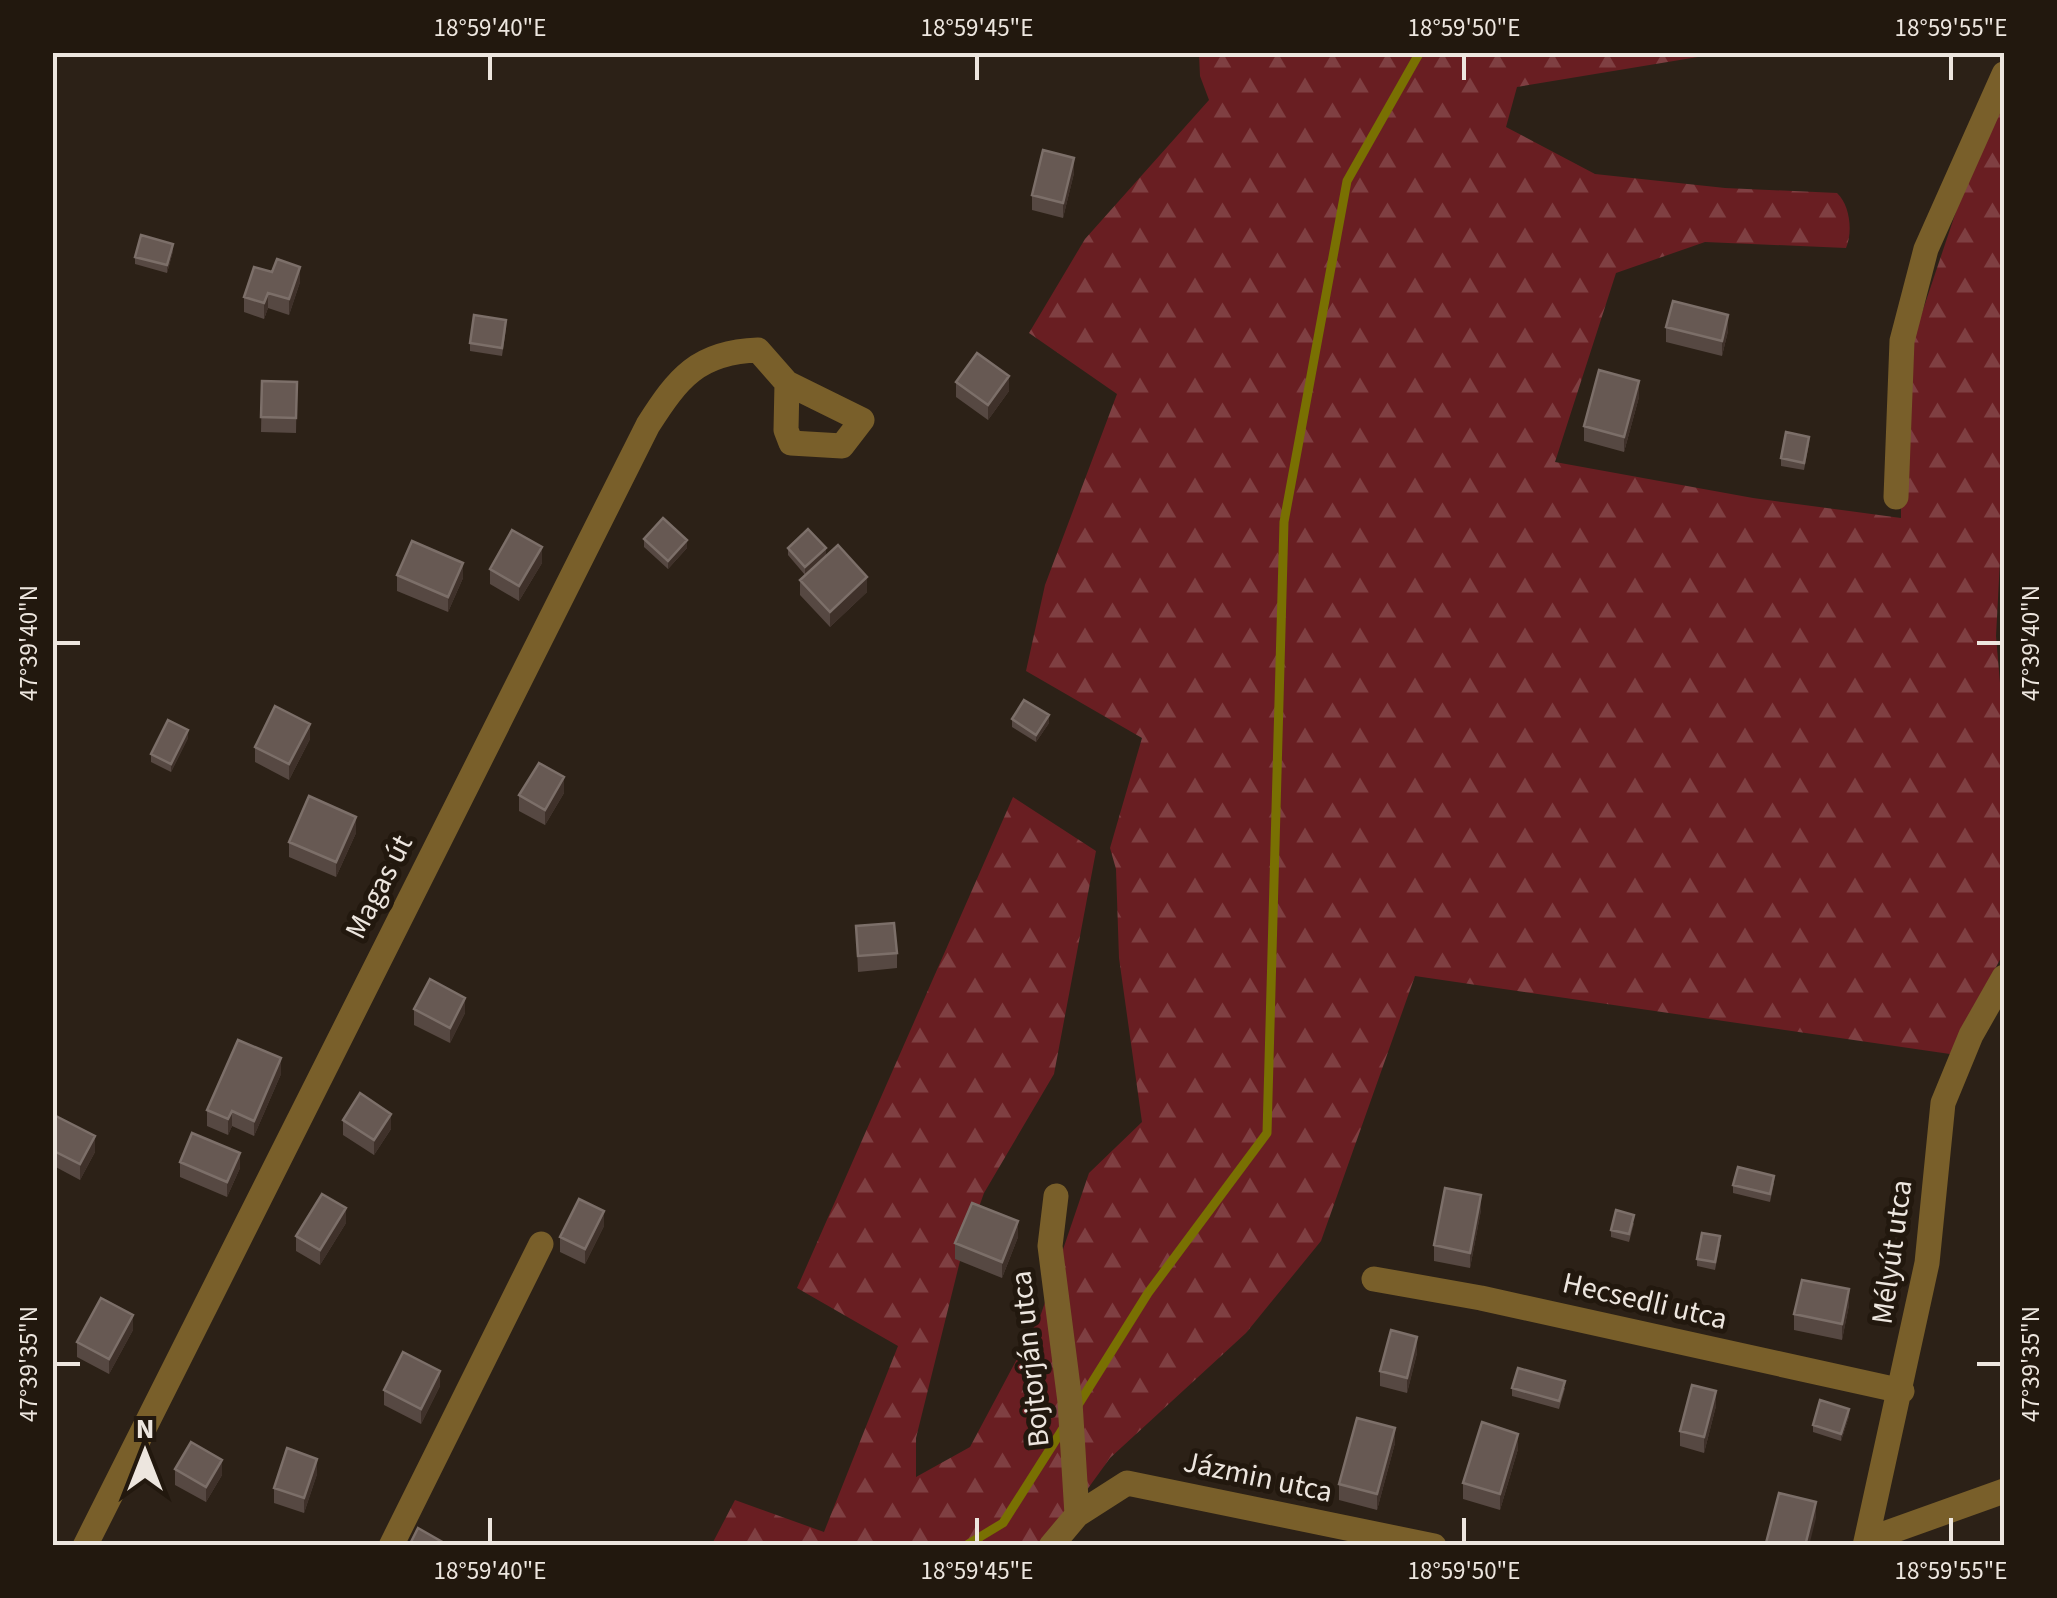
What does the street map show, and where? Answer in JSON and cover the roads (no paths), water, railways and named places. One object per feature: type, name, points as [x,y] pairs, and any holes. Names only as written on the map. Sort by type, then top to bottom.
[{"type":"street","points":[[1896,497],[1902,341],[1926,249],[2004,74]]},
{"type":"street","name":"Magas út","points":[[85,1546],[648,425],[679,378],[726,352],[758,350],[787,383]]},
{"type":"street","name":"Mélyút utca","points":[[1866,1543],[1902,1391],[1929,1246],[1943,1104],[1971,1035],[2004,977]]},
{"type":"street","name":"Bojtorján utca","points":[[1056,1196],[1050,1246],[1070,1402],[1077,1516]]},
{"type":"street","points":[[391,1546],[541,1244]]},
{"type":"street","name":"Hecsedli utca","points":[[1374,1279],[1481,1298],[1902,1391]]},
{"type":"street","name":"Jázmin utca","points":[[1051,1546],[1077,1516],[1126,1483],[1434,1546]]},
{"type":"street","points":[[1866,1543],[2004,1491]]},
{"type":"waterway","points":[[1078,1405],[1148,1293],[1267,1133],[1284,522],[1347,181],[1420,52]]},
{"type":"waterway","points":[[965,1546],[1003,1523],[1064,1427]]}]
